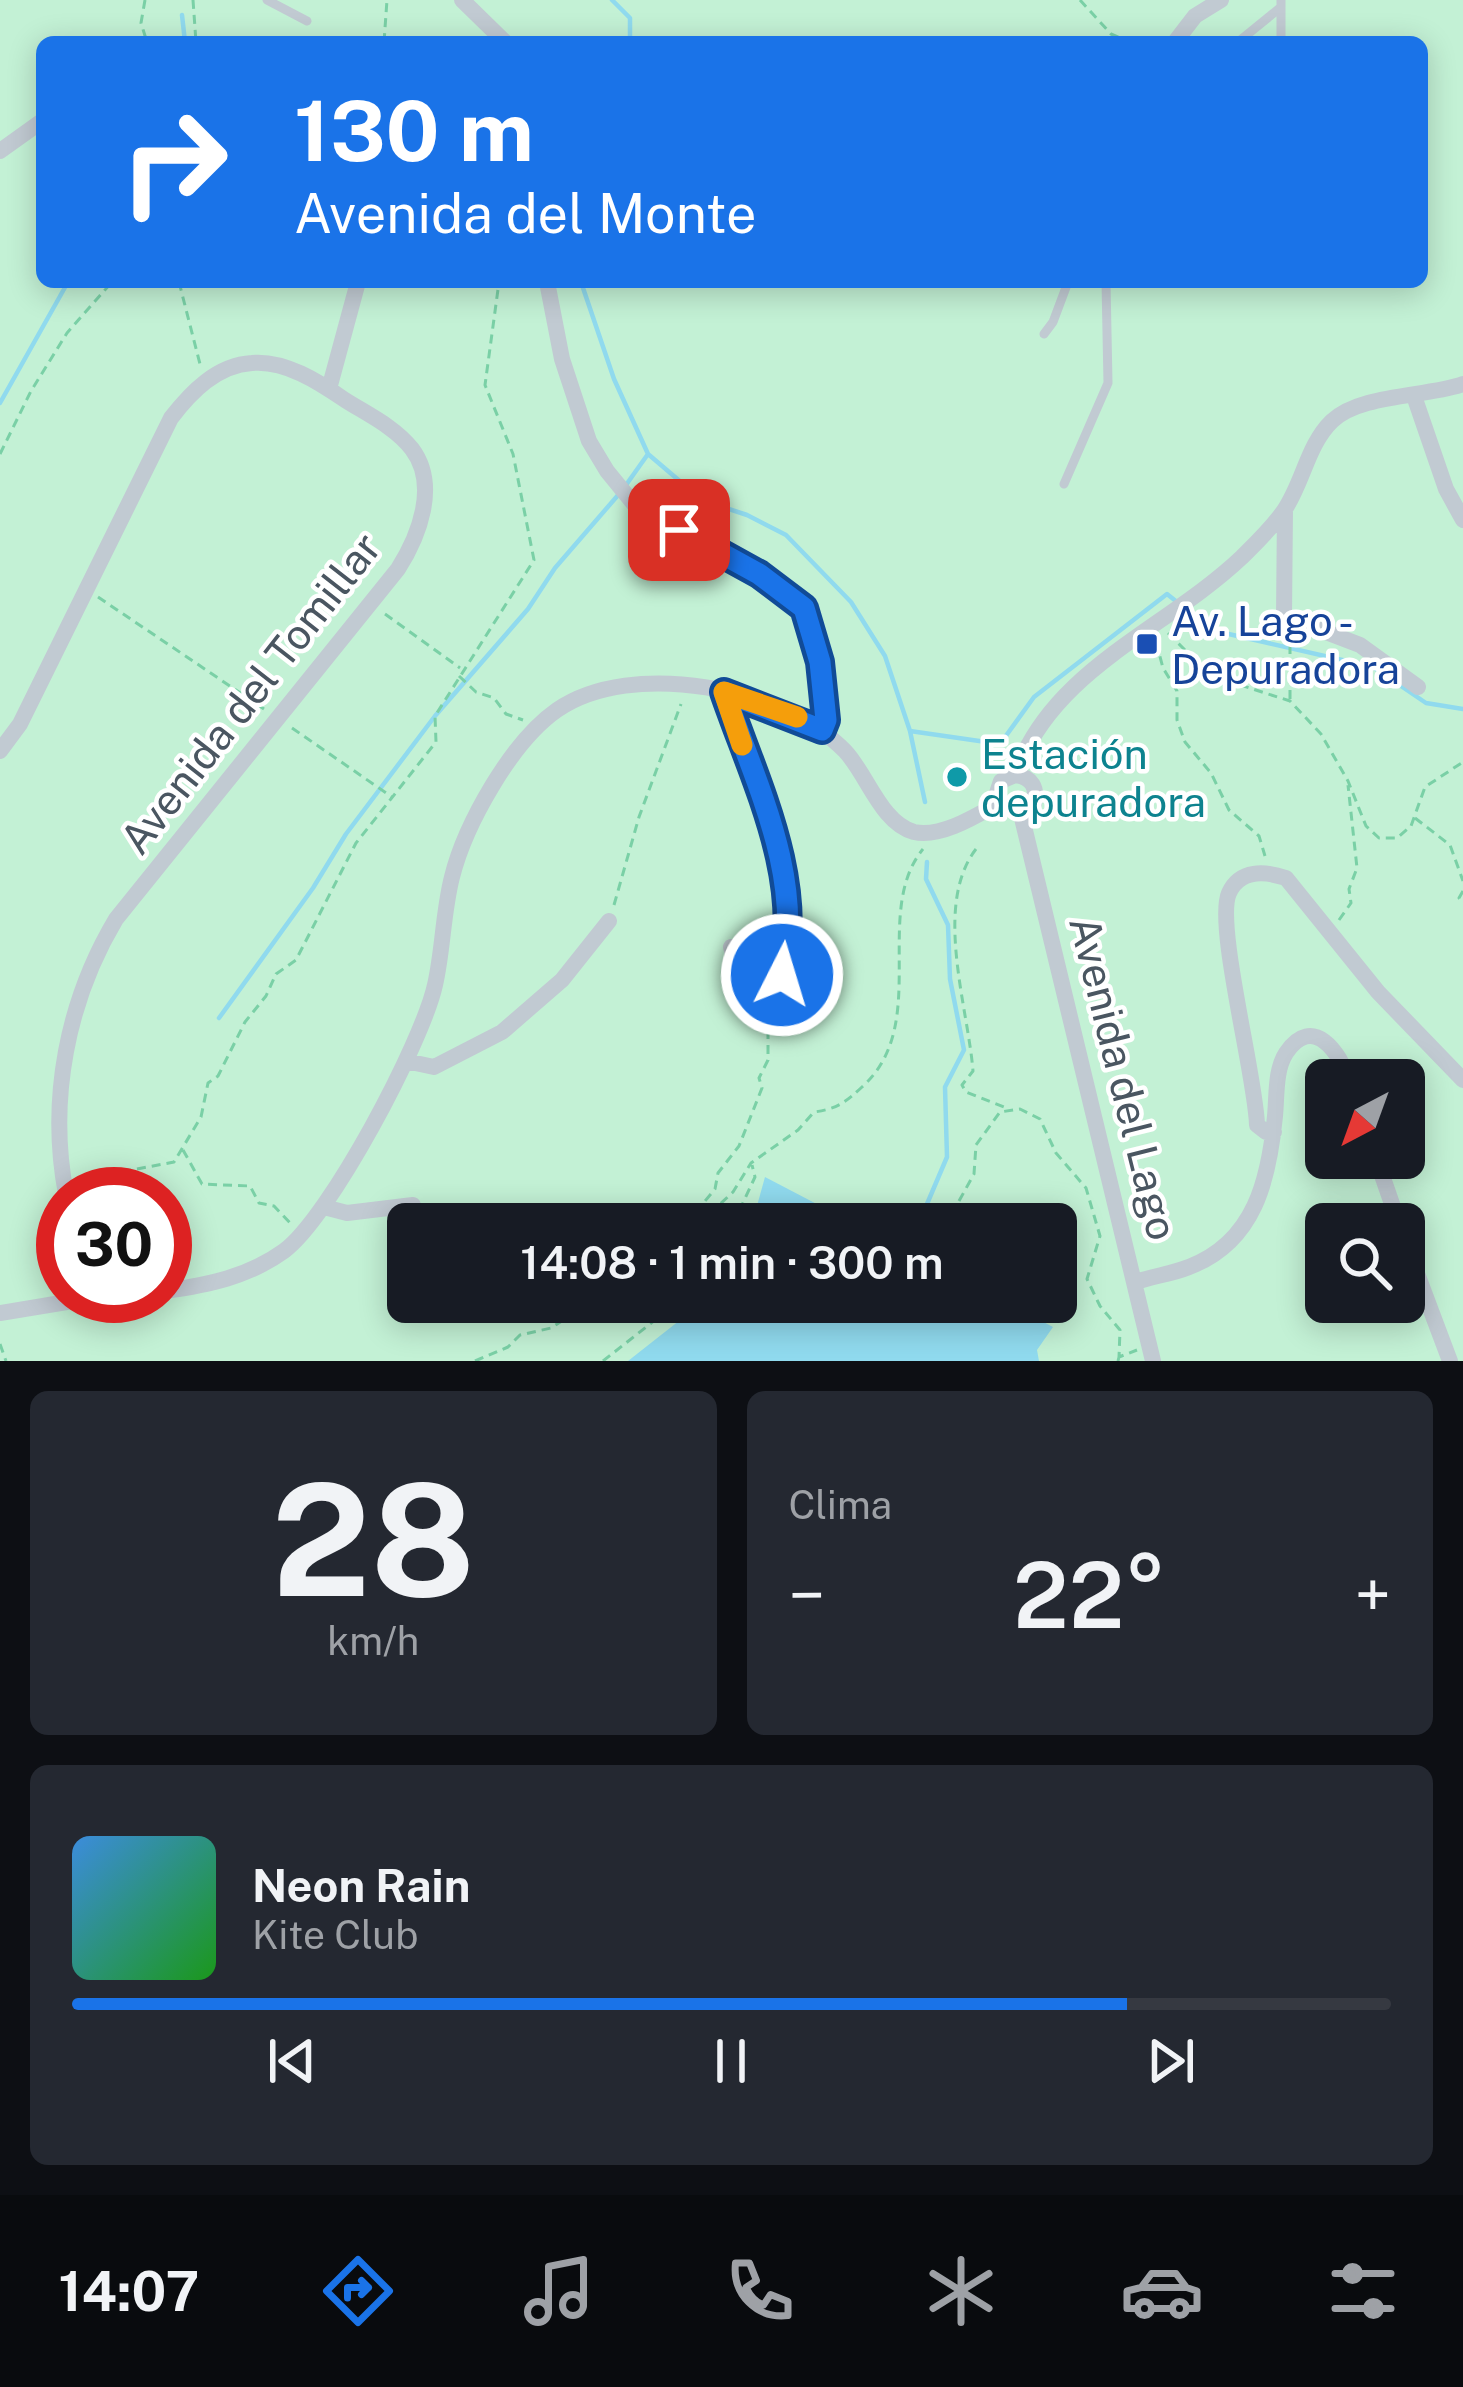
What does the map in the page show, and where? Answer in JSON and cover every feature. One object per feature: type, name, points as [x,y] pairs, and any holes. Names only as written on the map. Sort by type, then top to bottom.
[{"type":"street","points":[[462,0],[499,36]]},
{"type":"street","points":[[1179,36],[1210,2]]},
{"type":"street","points":[[0,151],[36,125]]},
{"type":"street","points":[[329,389],[356,288]]},
{"type":"street","points":[[548,288],[562,359],[589,441],[607,471],[638,508],[759,574],[804,608],[820,662],[826,720],[822,730]]},
{"type":"street","name":"Avenida del Tomillar","points":[[63,1167],[58,1114],[70,1029],[92,961],[116,919],[372,604],[411,548],[420,526],[424,478],[415,452],[398,435],[291,370],[251,362],[204,381]]},
{"type":"street","points":[[0,751],[20,724],[171,418],[204,381]]},
{"type":"street","points":[[1015,775],[1035,788],[1034,804],[1021,814],[1012,814],[999,803],[998,788],[1015,775],[1025,746],[1070,687],[1192,599],[1242,556],[1285,509],[1317,441],[1333,420],[1356,406],[1463,385]]},
{"type":"street","points":[[1414,396],[1446,489],[1463,520]]},
{"type":"street","points":[[1285,509],[1284,616],[1360,645],[1418,687]]},
{"type":"street","points":[[192,1288],[249,1272],[287,1249],[324,1207],[406,1061],[435,986],[458,859],[483,803],[507,765],[557,710],[582,698],[641,685],[688,685],[724,692],[822,730],[858,765],[891,817],[913,831],[943,830],[999,803]]},
{"type":"street","points":[[724,692],[787,877],[789,946],[776,1003],[767,1009],[742,988],[731,947]]},
{"type":"street","name":"Avenida del Lago","points":[[1021,814],[1152,1353]]},
{"type":"street","points":[[1269,1124],[1257,1104],[1225,911],[1228,894],[1251,873],[1286,878],[1378,992],[1463,1080]]},
{"type":"street","points":[[406,1061],[434,1067],[502,1032],[562,980],[609,921]]},
{"type":"street","points":[[1136,1282],[1187,1268],[1222,1249],[1253,1212],[1268,1176],[1269,1124],[1282,1058],[1303,1039],[1317,1038],[1330,1044],[1342,1059]]},
{"type":"street","points":[[324,1207],[347,1213],[387,1208]]},
{"type":"street","points":[[1425,1295],[1450,1361]]},
{"type":"street","points":[[0,1313],[36,1307]]},
{"type":"lane","points":[[267,0],[308,21]]},
{"type":"lane","points":[[1245,36],[1281,3]]},
{"type":"lane","points":[[1281,3],[1281,36]]},
{"type":"lane","points":[[1044,334],[1066,288]]},
{"type":"lane","points":[[1064,484],[1108,383],[1106,288]]},
{"type":"path","points":[[145,36],[141,23],[146,0]]},
{"type":"path","points":[[193,0],[196,36]]},
{"type":"path","points":[[384,36],[387,0]]},
{"type":"path","points":[[1080,0],[1116,36]]},
{"type":"path","points":[[0,454],[67,333],[107,288]]},
{"type":"path","points":[[181,288],[204,381]]},
{"type":"path","points":[[153,1167],[174,1162],[201,1117],[208,1083],[218,1076],[276,974],[296,960],[356,843],[436,742],[435,716],[534,560],[513,454],[485,385],[498,288]]},
{"type":"path","points":[[87,589],[392,797]]},
{"type":"path","points":[[372,604],[460,672],[476,692],[494,698],[506,714],[530,722]]},
{"type":"path","points":[[1290,701],[1288,655],[1293,620]]},
{"type":"path","points":[[1161,622],[1201,666],[1290,701],[1322,734],[1366,826],[1378,838],[1396,838],[1414,817],[1425,788],[1463,762]]},
{"type":"path","points":[[1161,622],[1163,668],[1178,691],[1177,720],[1185,742],[1211,772],[1229,810],[1259,836],[1269,872]]},
{"type":"path","points":[[609,921],[639,817],[688,685]]},
{"type":"path","points":[[1332,932],[1351,903],[1349,889],[1357,868],[1348,781]]},
{"type":"path","points":[[1414,817],[1450,845],[1463,881]]},
{"type":"path","points":[[721,1203],[751,1163],[798,1130],[814,1112],[839,1108],[874,1077],[898,1030],[898,964],[907,879],[913,862],[928,848]]},
{"type":"path","points":[[976,849],[964,865],[956,926],[957,979],[973,1071],[962,1085],[966,1092],[1010,1111]]},
{"type":"path","points":[[1463,891],[1459,898],[1463,902]]},
{"type":"path","points":[[704,1203],[716,1189],[718,1173],[739,1146],[762,1088],[759,1078],[768,1060],[770,1039],[767,1009]]},
{"type":"path","points":[[959,1201],[974,1174],[976,1144],[986,1126],[1000,1112],[1020,1109],[1040,1119],[1057,1153],[1086,1188],[1100,1236],[1087,1279],[1100,1306],[1120,1330],[1119,1359],[1152,1353]]},
{"type":"path","points":[[182,1148],[202,1184],[250,1186],[260,1204],[274,1206],[295,1229]]},
{"type":"path","points":[[743,1203],[755,1177],[751,1163]]},
{"type":"path","points":[[475,1361],[508,1347],[520,1335],[558,1323]]},
{"type":"path","points":[[603,1361],[651,1323]]},
{"type":"path","points":[[0,1344],[7,1361]]},
{"type":"green space","points":[[0,0],[1463,0],[1463,1361],[0,1361]]},
{"type":"water","points":[[765,1177],[815,1203],[758,1203]]},
{"type":"water","points":[[676,1323],[1045,1323],[1053,1327],[1037,1350],[1039,1361],[628,1361]]},
{"type":"waterway","points":[[612,0],[630,18],[630,36]]},
{"type":"waterway","points":[[182,15],[184,36]]},
{"type":"waterway","points":[[0,403],[65,288]]},
{"type":"waterway","points":[[583,288],[614,379],[648,454],[702,500],[786,535],[851,602],[885,656],[910,731],[925,802]]},
{"type":"waterway","points":[[626,485],[648,454]]},
{"type":"waterway","points":[[219,1018],[346,834],[435,716],[619,494]]},
{"type":"waterway","points":[[910,731],[1000,744],[1034,697],[1167,594],[1177,602]]},
{"type":"waterway","points":[[1186,610],[1211,630],[1373,667],[1426,703],[1463,709]]},
{"type":"waterway","points":[[927,862],[926,879],[948,925],[950,979],[964,1050],[945,1087],[947,1157],[927,1203]]},
{"type":"slow traffic","points":[[742,745],[724,692],[797,717]]},
{"type":"place","name":"Av. Lago - Depuradora","points":[[1147,644]]},
{"type":"place","name":"Estación depuradora","points":[[957,777]]},
{"type":"route","points":[[679,530],[759,574],[804,608],[820,662],[826,720],[822,730],[724,692],[787,877],[789,946],[782,975]]}]
